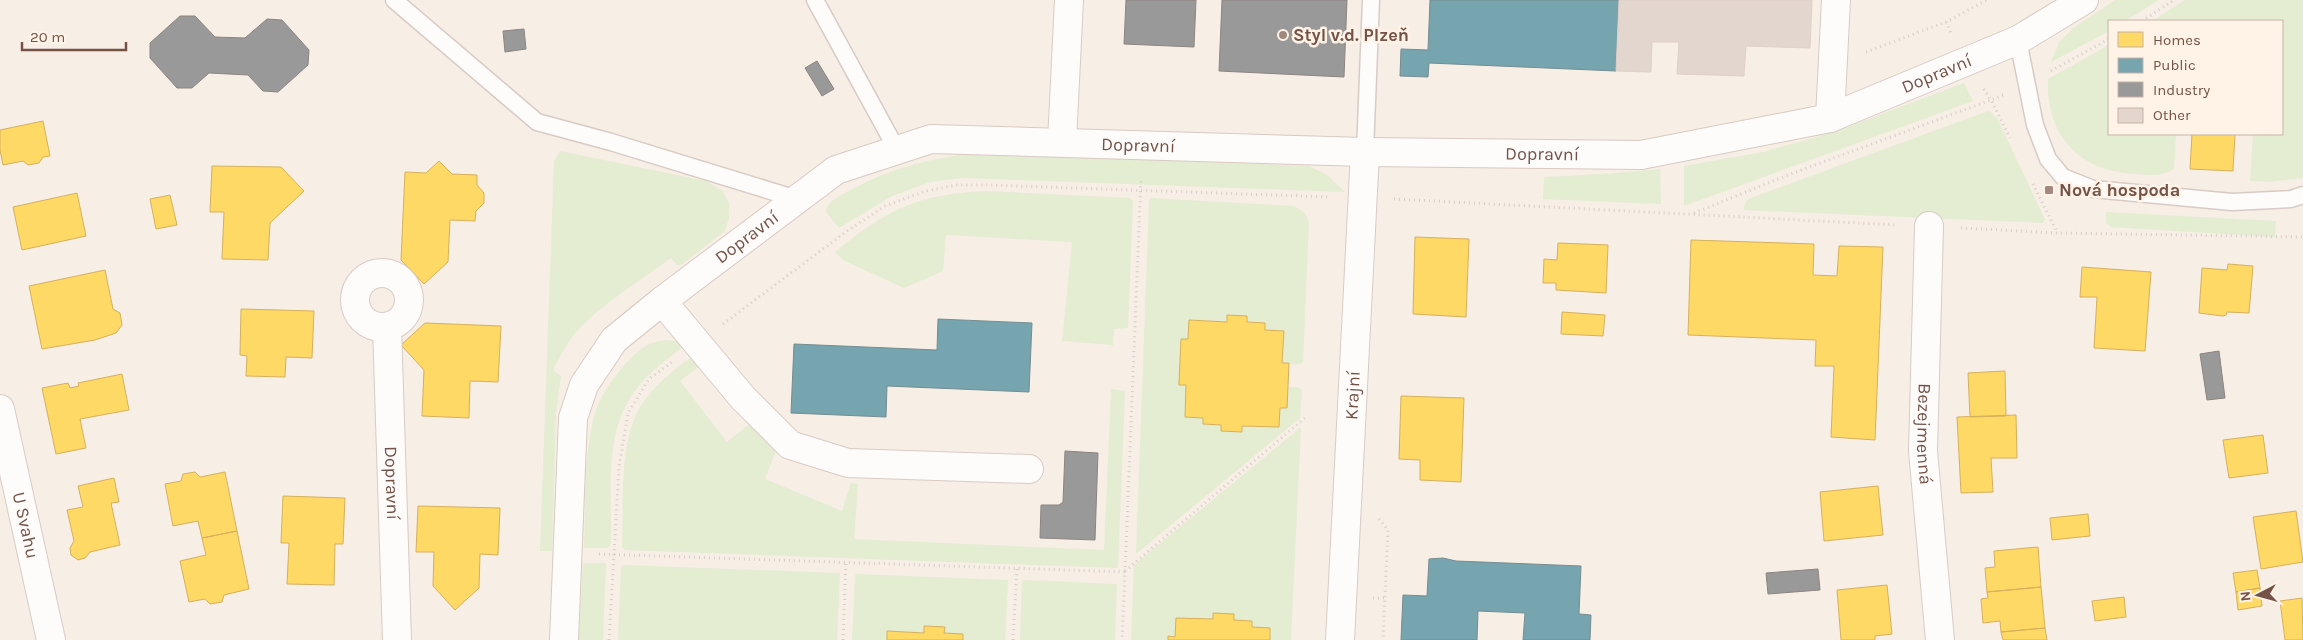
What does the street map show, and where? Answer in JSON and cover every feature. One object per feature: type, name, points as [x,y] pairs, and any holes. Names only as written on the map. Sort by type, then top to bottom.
[{"type":"street","points":[[1062,142],[1069,0]]},
{"type":"street","points":[[1830,118],[1836,0]]},
{"type":"street","name":"Dopravní","points":[[564,640],[566,552],[573,418],[584,385],[614,340],[836,170],[931,139],[1366,152],[1641,155],[1830,118],[2018,40],[2084,0]]},
{"type":"street","name":"Krajní","points":[[1340,640],[1366,152]]},
{"type":"street","name":"Bezejmenná","points":[[1929,226],[1924,451],[1940,640]]},
{"type":"street","points":[[662,302],[743,398],[790,445],[848,463],[1029,468]]},
{"type":"street","name":"Dopravní","points":[[387,327],[397,640]]},
{"type":"street","name":"U Svahu","points":[[0,409],[50,640]]},
{"type":"lane","points":[[394,0],[537,122],[611,142],[797,199]]},
{"type":"lane","points":[[815,0],[896,150]]},
{"type":"lane","points":[[1366,152],[1371,0]]},
{"type":"lane","points":[[2018,40],[2035,125],[2048,159],[2063,177],[2093,189],[2232,202],[2291,200],[2303,195]]},
{"type":"path","points":[[1832,63],[1946,22],[1987,0]]},
{"type":"path","points":[[2144,20],[2174,0]]},
{"type":"path","points":[[1122,640],[1143,144]]},
{"type":"path","points":[[609,640],[619,467],[628,412],[649,379],[847,231],[885,206],[926,191],[957,185],[1141,190],[1363,198],[2057,233],[2303,238]]},
{"type":"path","points":[[566,552],[1125,572],[1306,417]]},
{"type":"path","points":[[1377,516],[1388,530],[1383,640]]},
{"type":"path","points":[[843,640],[846,562]]},
{"type":"path","points":[[1013,640],[1017,568]]},
{"type":"green space","points":[[2115,0],[2159,0],[2127,20],[2108,20],[2108,32],[2051,62],[2059,42],[2072,29]]},
{"type":"green space","points":[[2185,0],[2303,0],[2303,178],[2269,182],[2250,181],[2253,135],[2283,135],[2283,20],[2154,20]]},
{"type":"green space","points":[[2108,46],[2108,135],[2176,135],[2174,169],[2156,175],[2116,172],[2098,166],[2083,158],[2070,147],[2060,134],[2053,118],[2049,99],[2048,79]]},
{"type":"green space","points":[[1964,83],[1973,101],[1684,206],[1684,166],[1763,152],[1834,132]]},
{"type":"green space","points":[[1988,111],[1997,118],[2045,219],[2043,223],[1744,210],[1748,199]]},
{"type":"green space","points":[[560,151],[706,181],[723,191],[729,203],[729,218],[725,231],[681,265],[677,265],[671,258],[610,301],[577,331],[564,350],[553,370],[561,376],[556,413],[552,551],[540,551],[554,161]]},
{"type":"green space","points":[[973,153],[1309,166],[1327,175],[1345,192],[961,178],[930,182],[892,196],[839,228],[826,212],[828,205],[834,200],[878,177],[923,162]]},
{"type":"green space","points":[[1660,169],[1661,204],[1543,199],[1544,177]]},
{"type":"green space","points":[[985,191],[1130,198],[1133,201],[1128,328],[1114,329],[1113,345],[1062,341],[1072,242],[946,235],[943,271],[904,288],[843,260],[835,252],[871,225],[904,207],[940,196]]},
{"type":"green space","points":[[1151,198],[1294,206],[1305,213],[1309,222],[1303,362],[1295,365],[1282,363],[1284,331],[1265,330],[1265,324],[1247,322],[1227,315],[1227,321],[1189,320],[1188,339],[1179,383],[1186,385],[1185,417],[1203,418],[1203,424],[1221,425],[1222,431],[1241,432],[1242,426],[1279,427],[1280,408],[1287,408],[1287,387],[1298,387],[1302,390],[1300,418],[1136,554],[1149,201]]},
{"type":"green space","points":[[2106,212],[2276,221],[2275,237],[2111,227],[2106,223]]},
{"type":"green space","points":[[676,341],[685,345],[641,383],[625,406],[618,424],[612,463],[611,543],[608,548],[584,548],[588,449],[591,430],[602,396],[614,378],[636,353],[654,342]]},
{"type":"green space","points":[[694,355],[702,364],[680,381],[727,442],[750,424],[762,439],[776,451],[765,479],[842,511],[851,483],[858,484],[854,539],[1104,550],[1111,389],[1125,391],[1117,568],[625,550],[622,547],[624,474],[629,436],[634,419],[642,404],[659,383]]},
{"type":"green space","points":[[1301,427],[1291,640],[1270,640],[1270,628],[1252,627],[1252,621],[1234,620],[1213,614],[1213,619],[1176,618],[1175,637],[1169,636],[1168,640],[1131,640],[1134,565]]},
{"type":"green space","points":[[583,563],[606,563],[603,640],[579,640]]},
{"type":"green space","points":[[624,565],[840,573],[837,640],[618,640],[621,567]]},
{"type":"green space","points":[[855,575],[1008,580],[1005,640],[963,640],[963,634],[944,633],[945,627],[924,633],[887,631],[887,640],[852,640]]},
{"type":"green space","points":[[1025,580],[1117,584],[1115,640],[1020,640],[1022,582]]},
{"type":"building: Homes","points":[[43,121],[50,156],[43,157],[39,163],[28,165],[23,161],[3,165],[0,150],[0,130]]},
{"type":"building: Homes","points":[[2192,135],[2235,135],[2233,171],[2190,169]]},
{"type":"building: Homes","points":[[439,161],[452,174],[477,175],[477,185],[484,193],[484,203],[476,211],[475,221],[450,220],[448,262],[424,284],[401,260],[405,172],[426,173]]},
{"type":"building: Homes","points":[[212,166],[281,167],[304,191],[270,223],[268,260],[222,259],[224,212],[210,212]]},
{"type":"building: Homes","points":[[77,193],[86,236],[22,250],[13,207]]},
{"type":"building: Homes","points":[[170,195],[177,225],[156,229],[150,199]]},
{"type":"building: Homes","points":[[1415,237],[1469,239],[1466,317],[1413,314]]},
{"type":"building: Homes","points":[[1691,240],[1814,244],[1813,275],[1837,276],[1839,246],[1883,247],[1875,440],[1831,437],[1834,366],[1815,366],[1816,340],[1688,335]]},
{"type":"building: Homes","points":[[1558,243],[1608,245],[1606,293],[1556,290],[1556,283],[1543,283],[1544,259],[1557,260]]},
{"type":"building: Homes","points":[[2228,264],[2253,266],[2249,313],[2227,312],[2223,316],[2199,313],[2202,268],[2227,270]]},
{"type":"building: Homes","points":[[2082,267],[2151,272],[2145,351],[2094,348],[2097,297],[2080,297]]},
{"type":"building: Homes","points":[[105,270],[113,309],[120,313],[122,325],[116,333],[95,340],[42,349],[29,286]]},
{"type":"building: Homes","points":[[241,309],[314,311],[312,358],[286,357],[285,377],[246,376],[247,356],[240,355]]},
{"type":"building: Homes","points":[[1562,312],[1605,315],[1603,336],[1561,334]]},
{"type":"building: Homes","points":[[1227,315],[1247,316],[1247,322],[1265,323],[1265,330],[1284,331],[1282,363],[1289,363],[1287,408],[1280,408],[1279,427],[1242,426],[1242,432],[1221,431],[1221,425],[1203,424],[1203,418],[1185,417],[1186,385],[1179,385],[1181,339],[1188,339],[1189,320],[1227,322]]},
{"type":"building: Homes","points":[[425,323],[501,326],[498,382],[470,381],[469,418],[422,416],[424,370],[401,345]]},
{"type":"building: Homes","points":[[2005,371],[2006,416],[1970,417],[1968,373]]},
{"type":"building: Homes","points":[[122,374],[129,410],[80,419],[86,448],[56,454],[42,388],[68,383],[70,388],[79,386],[78,383]]},
{"type":"building: Homes","points":[[1401,396],[1464,398],[1461,482],[1420,480],[1420,460],[1399,459]]},
{"type":"building: Homes","points":[[2016,415],[2017,458],[1991,458],[1993,492],[1961,493],[1957,417]]},
{"type":"building: Homes","points":[[2263,435],[2268,473],[2229,478],[2223,440]]},
{"type":"building: Homes","points":[[195,472],[200,477],[225,472],[237,531],[202,538],[198,521],[173,526],[165,484],[181,481],[183,474]]},
{"type":"building: Homes","points":[[114,478],[119,502],[111,503],[120,545],[90,552],[85,558],[78,560],[71,555],[70,548],[74,541],[67,510],[83,507],[78,486]]},
{"type":"building: Homes","points":[[1878,486],[1883,535],[1824,541],[1820,492]]},
{"type":"building: Homes","points":[[283,496],[345,498],[343,544],[335,544],[334,585],[287,584],[289,543],[281,543]]},
{"type":"building: Homes","points":[[418,506],[500,508],[498,555],[480,554],[479,588],[455,610],[433,586],[434,552],[416,552]]},
{"type":"building: Homes","points":[[2296,511],[2303,562],[2261,569],[2253,517]]},
{"type":"building: Homes","points":[[2088,514],[2090,536],[2052,540],[2050,518]]},
{"type":"building: Homes","points":[[237,531],[249,589],[224,595],[222,602],[210,604],[205,599],[189,602],[180,561],[206,555],[202,538]]},
{"type":"building: Homes","points":[[2038,547],[2041,587],[1987,592],[1985,568],[1995,567],[1994,551]]},
{"type":"building: Homes","points":[[2257,570],[2260,588],[2236,592],[2233,573]]},
{"type":"building: Homes","points":[[1887,585],[1892,634],[1875,636],[1875,640],[1841,640],[1837,590]]},
{"type":"building: Homes","points":[[2041,587],[2045,628],[2001,632],[2000,621],[1983,623],[1981,599],[1988,598],[1987,592]]},
{"type":"building: Homes","points":[[2260,588],[2262,606],[2238,610],[2236,592]]},
{"type":"building: Homes","points":[[2124,597],[2126,617],[2095,621],[2092,601]]},
{"type":"building: Homes","points":[[2302,598],[2303,640],[2285,640],[2280,601]]},
{"type":"building: Homes","points":[[1213,613],[1234,614],[1234,620],[1252,621],[1252,627],[1270,628],[1270,640],[1168,640],[1168,636],[1175,637],[1176,618],[1213,619]]},
{"type":"building: Homes","points":[[924,626],[945,627],[944,633],[963,634],[963,640],[887,640],[887,631],[924,633]]},
{"type":"building: Homes","points":[[2045,628],[2047,640],[2003,640],[2001,632]]},
{"type":"building: Public","points":[[1430,0],[1619,0],[1616,71],[1429,63],[1428,77],[1400,76],[1401,49],[1428,50]]},
{"type":"building: Public","points":[[938,319],[1032,323],[1029,392],[887,386],[886,417],[791,413],[794,344],[937,350]]},
{"type":"building: Public","points":[[1443,558],[1456,561],[1581,566],[1579,614],[1591,615],[1590,640],[1523,640],[1525,613],[1478,611],[1477,640],[1401,640],[1403,595],[1427,596],[1429,559]]},
{"type":"building: Industry","points":[[1126,0],[1196,0],[1194,47],[1124,44]]},
{"type":"building: Industry","name":"Styl v.d. Plzeň","points":[[1222,0],[1347,0],[1344,77],[1219,71]]},
{"type":"building: Industry","points":[[180,16],[195,16],[215,37],[245,38],[267,19],[282,20],[309,50],[308,65],[278,92],[263,91],[248,75],[209,73],[192,88],[177,88],[150,58],[150,43]]},
{"type":"building: Industry","points":[[524,29],[526,49],[505,52],[503,31]]},
{"type":"building: Industry","points":[[817,61],[834,89],[822,96],[805,68]]},
{"type":"building: Industry","points":[[2219,351],[2225,398],[2207,400],[2200,354]]},
{"type":"building: Industry","points":[[1065,451],[1098,453],[1095,540],[1040,538],[1041,505],[1059,505],[1063,502]]},
{"type":"building: Industry","points":[[1818,569],[1820,590],[1768,594],[1766,573]]},
{"type":"building: Other","points":[[1619,0],[1812,0],[1810,48],[1746,46],[1744,76],[1677,74],[1679,42],[1652,42],[1651,72],[1616,71]]},
{"type":"place","name":"Styl v.d. Plzeň","points":[[1283,35]]},
{"type":"place","name":"Nová hospoda","points":[[2049,190]]}]
